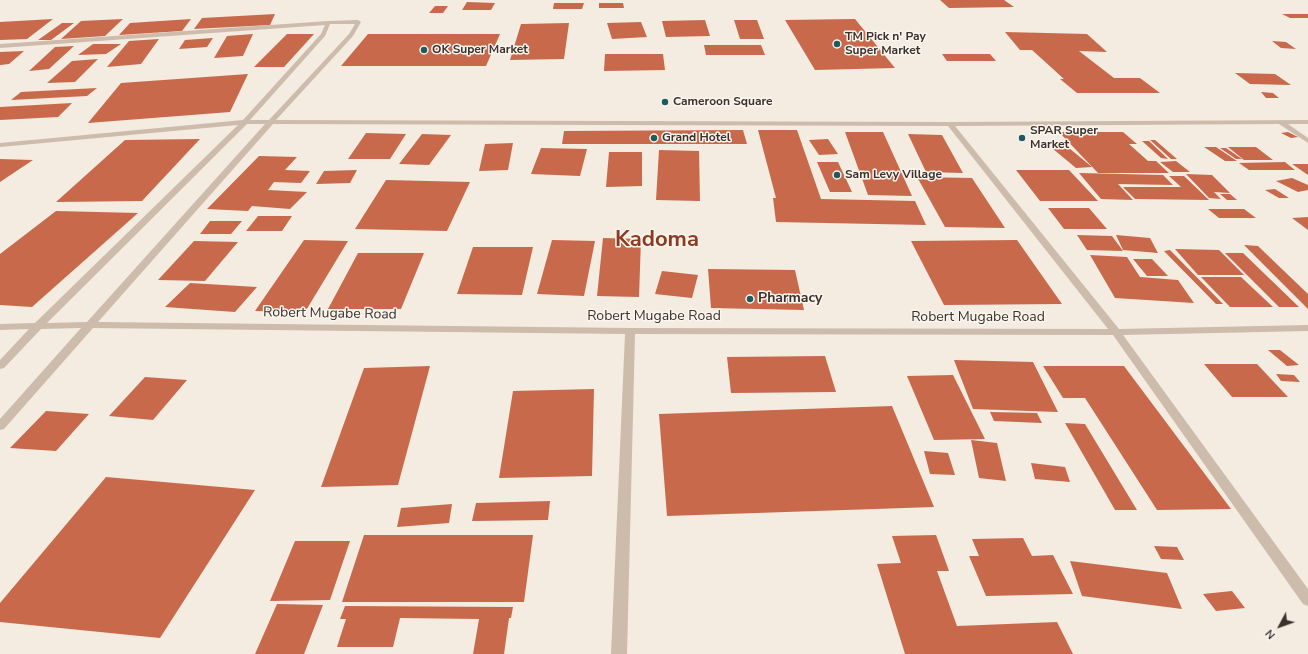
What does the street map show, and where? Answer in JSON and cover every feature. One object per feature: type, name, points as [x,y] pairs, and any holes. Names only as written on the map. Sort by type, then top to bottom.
[{"type":"street","points":[[0,46],[358,22],[351,34],[0,426]]},
{"type":"street","points":[[0,366],[38,326],[245,122],[323,35],[328,23]]},
{"type":"street","points":[[0,145],[245,122],[950,124],[1308,122]]},
{"type":"street","points":[[1280,122],[1308,141]]},
{"type":"street","points":[[950,124],[1116,332],[1308,600]]},
{"type":"street","name":"Robert Mugabe Road","points":[[0,327],[90,325],[630,331],[1116,332],[1308,328]]},
{"type":"street","points":[[619,654],[630,331]]},
{"type":"building","points":[[940,0],[1004,0],[1014,7],[949,8]]},
{"type":"building","points":[[467,2],[495,3],[491,10],[462,10]]},
{"type":"building","points":[[554,3],[584,3],[582,9],[553,9]]},
{"type":"building","points":[[599,3],[623,3],[624,8],[599,8]]},
{"type":"building","points":[[435,6],[448,6],[443,13],[429,13]]},
{"type":"building","points":[[275,14],[270,25],[194,29],[202,18]]},
{"type":"building","points":[[1282,14],[1308,14],[1308,18],[1290,18]]},
{"type":"building","points":[[53,19],[27,39],[0,40],[0,22]]},
{"type":"building","points":[[123,19],[105,36],[61,39],[81,21]]},
{"type":"building","points":[[191,19],[182,31],[119,35],[130,23]]},
{"type":"building","name":"TM Pick n' Pay Super Market","points":[[855,19],[895,68],[815,70],[785,20]]},
{"type":"building","points":[[705,20],[710,36],[666,37],[662,21]]},
{"type":"building","points":[[734,20],[757,20],[764,39],[740,39]]},
{"type":"building","points":[[641,22],[647,37],[612,39],[607,23]]},
{"type":"building","points":[[62,23],[74,23],[51,40],[38,40]]},
{"type":"building","points":[[569,23],[564,59],[510,60],[521,24]]},
{"type":"building","points":[[1005,32],[1087,34],[1107,52],[1079,51],[1114,78],[1140,78],[1160,93],[1077,93],[1060,79],[1064,79],[1032,50],[1020,50]]},
{"type":"building","points":[[253,34],[243,56],[214,58],[227,36]]},
{"type":"building","points":[[287,34],[314,34],[284,67],[254,67]]},
{"type":"building","name":"OK Super Market","points":[[368,34],[500,34],[486,66],[341,66]]},
{"type":"building","points":[[213,38],[207,47],[179,49],[185,40]]},
{"type":"building","points":[[159,39],[141,64],[107,67],[129,41]]},
{"type":"building","points":[[1272,41],[1286,42],[1296,49],[1281,48]]},
{"type":"building","points":[[93,44],[121,44],[106,54],[78,55]]},
{"type":"building","points":[[704,45],[761,45],[765,55],[706,55]]},
{"type":"building","points":[[74,46],[49,69],[29,71],[55,47]]},
{"type":"building","points":[[24,51],[9,64],[0,65],[0,52]]},
{"type":"building","points":[[605,54],[663,54],[665,70],[604,71]]},
{"type":"building","points":[[942,54],[990,54],[996,61],[947,61]]},
{"type":"building","points":[[98,59],[75,82],[47,83],[72,61]]},
{"type":"building","points":[[1235,73],[1275,74],[1291,85],[1250,84]]},
{"type":"building","points":[[248,74],[230,112],[88,123],[121,83]]},
{"type":"building","points":[[97,88],[87,96],[11,100],[21,92]]},
{"type":"building","points":[[1261,92],[1273,93],[1279,98],[1266,98]]},
{"type":"building","points":[[72,103],[58,117],[0,120],[0,107]]},
{"type":"building","name":"Grand Hotel","points":[[743,130],[747,144],[562,144],[564,131]]},
{"type":"building","points":[[758,130],[797,130],[821,199],[915,201],[926,225],[776,222],[773,198],[776,198]]},
{"type":"building","points":[[845,132],[883,132],[912,196],[868,195]]},
{"type":"building","points":[[1059,132],[1123,132],[1137,144],[1129,144],[1148,161],[1156,161],[1169,173],[1098,173]]},
{"type":"building","points":[[1288,132],[1298,137],[1291,138],[1281,133]]},
{"type":"building","points":[[366,133],[406,134],[390,159],[348,159]]},
{"type":"building","points":[[422,134],[451,135],[429,165],[399,164]]},
{"type":"building","points":[[908,134],[942,135],[963,173],[926,172]]},
{"type":"building","points":[[200,139],[142,201],[56,202],[125,140]]},
{"type":"building","points":[[828,139],[838,154],[819,155],[809,140]]},
{"type":"building","points":[[1150,140],[1155,140],[1177,159],[1171,159]]},
{"type":"building","points":[[1142,141],[1149,141],[1168,159],[1161,158]]},
{"type":"building","points":[[513,143],[508,170],[479,171],[485,144]]},
{"type":"building","points":[[1204,147],[1216,147],[1237,161],[1225,161]]},
{"type":"building","points":[[1228,147],[1256,147],[1273,160],[1244,160]]},
{"type":"building","points":[[541,148],[587,149],[580,176],[531,174]]},
{"type":"building","points":[[1069,148],[1092,167],[1076,168],[1053,149]]},
{"type":"building","points":[[1220,148],[1226,148],[1242,159],[1236,159]]},
{"type":"building","points":[[659,150],[699,151],[700,201],[656,200]]},
{"type":"building","points":[[609,152],[642,152],[642,186],[606,187]]},
{"type":"building","points":[[259,156],[297,157],[285,170],[310,171],[301,183],[274,182],[268,190],[307,192],[290,209],[252,206],[248,211],[207,209]]},
{"type":"building","points":[[0,159],[33,160],[0,182]]},
{"type":"building","points":[[1176,161],[1190,172],[1173,172],[1160,162]]},
{"type":"building","points":[[817,162],[838,162],[852,192],[830,192]]},
{"type":"building","points":[[1285,162],[1295,170],[1249,170],[1239,163]]},
{"type":"building","points":[[1292,164],[1308,164],[1308,175]]},
{"type":"building","points":[[357,170],[350,183],[316,184],[324,171]]},
{"type":"building","points":[[1016,170],[1069,170],[1098,201],[1040,201]]},
{"type":"building","points":[[1079,173],[1163,175],[1173,185],[1118,184],[1133,200],[1101,199]]},
{"type":"building","points":[[1186,174],[1212,175],[1230,193],[1214,192],[1221,199],[1209,198]]},
{"type":"building","points":[[1169,176],[1184,176],[1209,200],[1135,199],[1123,187],[1181,187]]},
{"type":"building","points":[[917,177],[972,178],[1005,228],[945,227]]},
{"type":"building","points":[[1292,178],[1308,185],[1308,190],[1298,192],[1276,181]]},
{"type":"building","points":[[386,180],[470,182],[447,231],[355,229]]},
{"type":"building","points":[[1275,189],[1289,198],[1279,198],[1265,190]]},
{"type":"building","points":[[1220,194],[1230,194],[1237,200],[1227,200]]},
{"type":"building","points":[[1048,208],[1089,208],[1107,229],[1064,229]]},
{"type":"building","points":[[1208,209],[1244,209],[1256,218],[1219,218]]},
{"type":"building","points":[[56,211],[138,213],[32,307],[0,305],[0,254]]},
{"type":"building","points":[[258,216],[292,216],[282,231],[246,231]]},
{"type":"building","points":[[1308,217],[1308,230],[1292,218]]},
{"type":"building","points":[[210,221],[242,221],[231,234],[200,234]]},
{"type":"building","points":[[1077,235],[1112,236],[1123,251],[1087,250]]},
{"type":"building","points":[[1116,235],[1150,238],[1158,253],[1123,250]]},
{"type":"building","points":[[603,238],[641,239],[639,297],[597,296]]},
{"type":"building","points":[[304,240],[348,241],[305,312],[255,311]]},
{"type":"building","points":[[552,240],[595,241],[584,296],[537,294]]},
{"type":"building","points":[[1017,240],[1062,304],[944,305],[911,241]]},
{"type":"building","points":[[194,241],[238,242],[205,281],[158,280]]},
{"type":"building","points":[[1244,245],[1258,246],[1308,294],[1308,309]]},
{"type":"building","points":[[473,247],[533,247],[522,295],[457,294]]},
{"type":"building","points":[[1175,249],[1219,250],[1244,275],[1198,275]]},
{"type":"building","points":[[1170,250],[1223,304],[1216,304],[1164,251]]},
{"type":"building","points":[[358,253],[424,253],[401,309],[328,309]]},
{"type":"building","points":[[1225,253],[1243,253],[1299,307],[1279,307]]},
{"type":"building","points":[[1090,255],[1127,257],[1140,277],[1178,280],[1194,303],[1115,298]]},
{"type":"building","points":[[1133,259],[1152,259],[1168,276],[1147,276]]},
{"type":"building","points":[[708,269],[795,270],[804,310],[711,308]]},
{"type":"building","points":[[662,271],[698,275],[692,298],[655,294]]},
{"type":"building","points":[[1201,277],[1241,277],[1273,307],[1230,307]]},
{"type":"building","points":[[190,283],[257,287],[235,312],[165,307]]},
{"type":"building","points":[[1268,350],[1280,350],[1299,365],[1287,366]]},
{"type":"building","points":[[825,356],[836,392],[731,393],[727,357]]},
{"type":"building","points":[[954,360],[1033,362],[1058,412],[973,409]]},
{"type":"building","points":[[1204,364],[1257,364],[1288,397],[1232,397]]},
{"type":"building","points":[[430,366],[398,485],[321,487],[364,368]]},
{"type":"building","points":[[1043,366],[1124,366],[1231,509],[1157,510],[1085,398],[1063,398]]},
{"type":"building","points":[[1276,374],[1294,375],[1300,382],[1281,381]]},
{"type":"building","points":[[953,375],[985,439],[934,440],[907,376]]},
{"type":"building","points":[[145,377],[187,380],[153,420],[109,416]]},
{"type":"building","points":[[594,389],[592,476],[499,478],[513,391]]},
{"type":"building","points":[[892,406],[934,507],[667,516],[659,414]]},
{"type":"building","points":[[46,411],[89,414],[56,451],[10,448]]},
{"type":"building","points":[[990,412],[1037,413],[1042,423],[994,421]]},
{"type":"building","points":[[1065,423],[1085,424],[1137,510],[1115,510]]},
{"type":"building","points":[[971,440],[997,443],[1006,481],[979,478]]},
{"type":"building","points":[[924,451],[948,453],[955,475],[930,474]]},
{"type":"building","points":[[1031,463],[1065,467],[1070,482],[1035,479]]},
{"type":"building","points":[[106,477],[255,490],[160,638],[0,622],[0,603]]},
{"type":"building","points":[[550,501],[548,520],[472,521],[476,503]]},
{"type":"building","points":[[452,504],[449,523],[397,527],[401,508]]},
{"type":"building","points":[[364,535],[533,535],[524,602],[342,602]]},
{"type":"building","points":[[936,535],[949,571],[937,571],[957,626],[1057,622],[1073,654],[905,654],[877,564],[901,563],[892,536]]},
{"type":"building","points":[[1023,538],[1032,556],[1053,555],[1073,594],[986,596],[969,556],[979,556],[972,539]]},
{"type":"building","points":[[295,541],[350,541],[330,600],[270,601]]},
{"type":"building","points":[[1154,546],[1177,547],[1184,560],[1161,559]]},
{"type":"building","points":[[1070,561],[1167,573],[1182,609],[1082,596]]},
{"type":"building","points":[[1232,591],[1245,608],[1216,611],[1203,594]]},
{"type":"building","points":[[277,604],[323,605],[304,654],[255,654]]},
{"type":"building","points":[[345,606],[513,607],[511,618],[509,618],[504,654],[473,654],[479,619],[400,618],[393,647],[337,647],[346,619],[340,619]]},
{"type":"place","name":"TM Pick n' Pay Super Market","points":[[837,44]]},
{"type":"place","name":"OK Super Market","points":[[424,50]]},
{"type":"place","name":"Cameroon Square","points":[[665,102]]},
{"type":"place","name":"Grand Hotel","points":[[654,138]]},
{"type":"place","name":"SPAR Super Market","points":[[1022,138]]},
{"type":"place","name":"Sam Levy Village","points":[[837,175]]},
{"type":"place","name":"Pharmacy","points":[[750,299]]},
{"type":"district","name":"Kadoma","points":[[657,241]]}]
